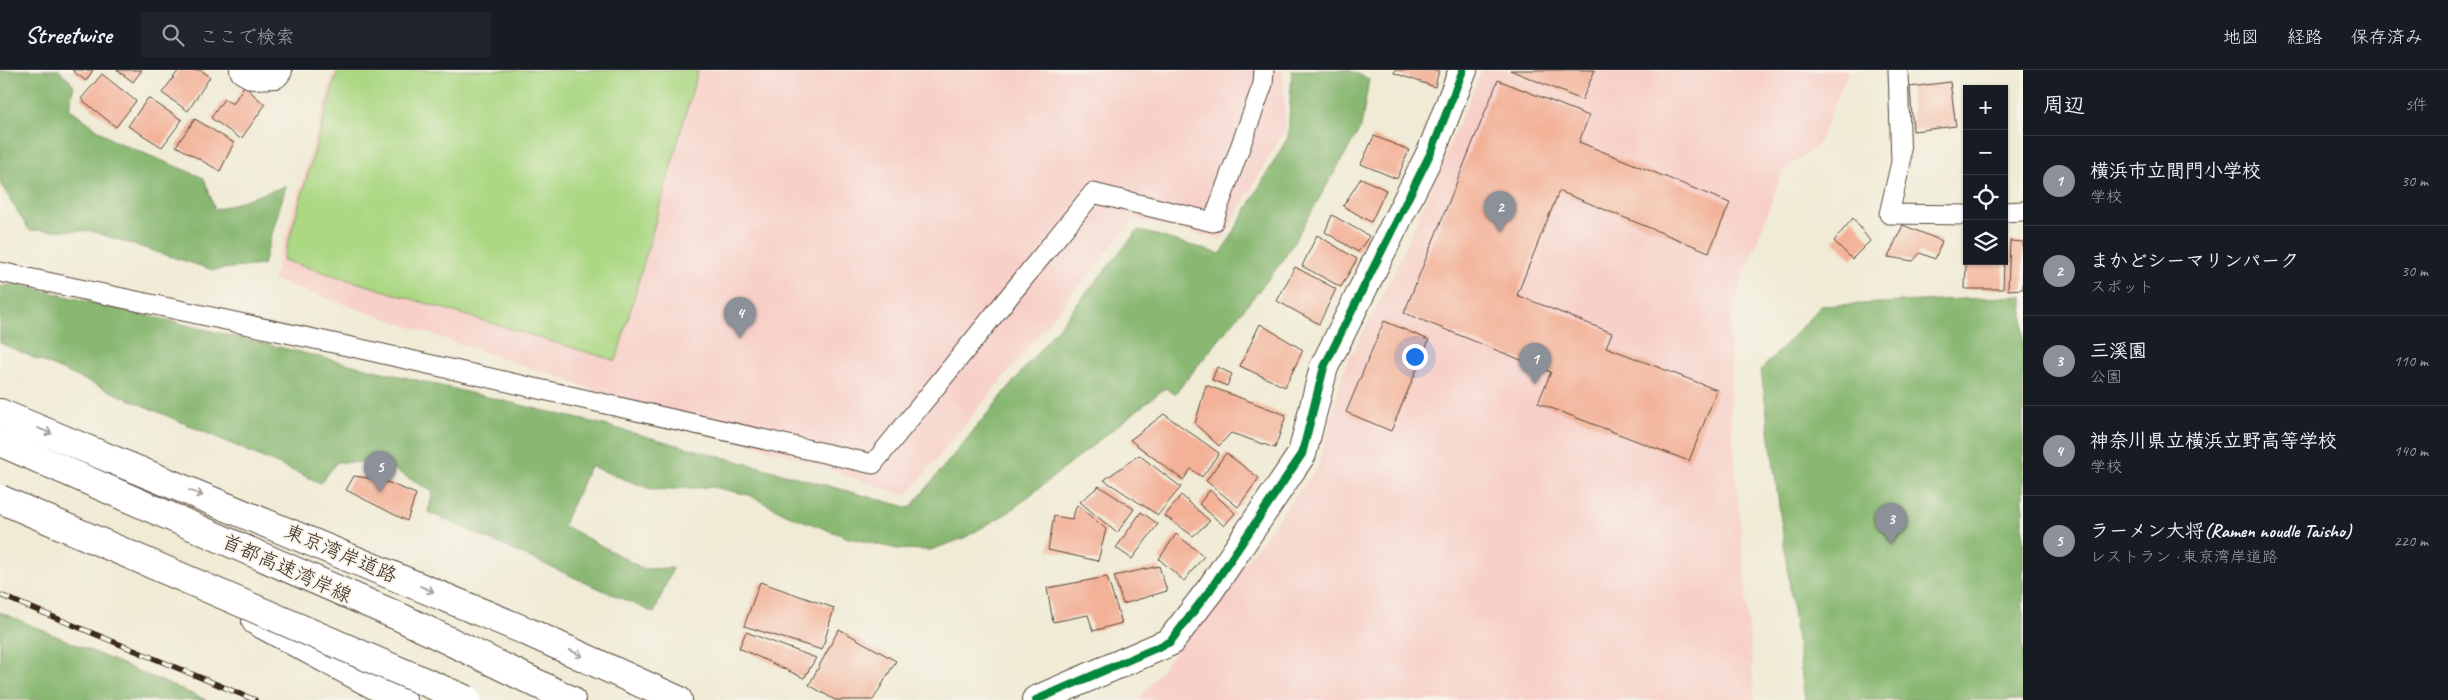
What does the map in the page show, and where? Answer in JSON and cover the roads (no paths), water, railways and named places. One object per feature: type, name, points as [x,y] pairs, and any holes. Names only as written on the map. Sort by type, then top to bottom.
[{"type":"main road","points":[[244,70],[253,75],[275,74],[278,70]]},
{"type":"main road","points":[[1036,700],[1170,642],[1227,566],[1302,454],[1324,367],[1432,150],[1463,70]]},
{"type":"main road","name":"東京湾岸道路","points":[[0,413],[526,631],[678,700]]},
{"type":"main road","name":"首都高速湾岸線","points":[[0,442],[402,618],[571,700]]},
{"type":"main road","points":[[0,452],[425,639],[550,700]]},
{"type":"main road","points":[[0,487],[75,522],[402,700]]},
{"type":"main road","points":[[0,498],[466,700]]},
{"type":"main road","points":[[0,507],[449,700]]},
{"type":"lane","points":[[0,272],[352,347],[873,464],[1093,193],[1214,222],[1263,84],[1264,70]]},
{"type":"lane","points":[[1898,70],[1901,162],[1889,214],[1963,215]]},
{"type":"lane","points":[[2008,212],[2023,211]]},
{"type":"railway","points":[[0,595],[255,700]]},
{"type":"place","name":"まかどシーマリンパーク","points":[[1500,232]]},
{"type":"place","name":"神奈川県立横浜立野高等学校","points":[[740,338]]},
{"type":"place","name":"横浜市立間門小学校","points":[[1535,384]]},
{"type":"place","name":"ラーメン大将(Ramen noudle Taisho)","points":[[380,492]]},
{"type":"place","name":"三溪園","points":[[1891,544]]}]
